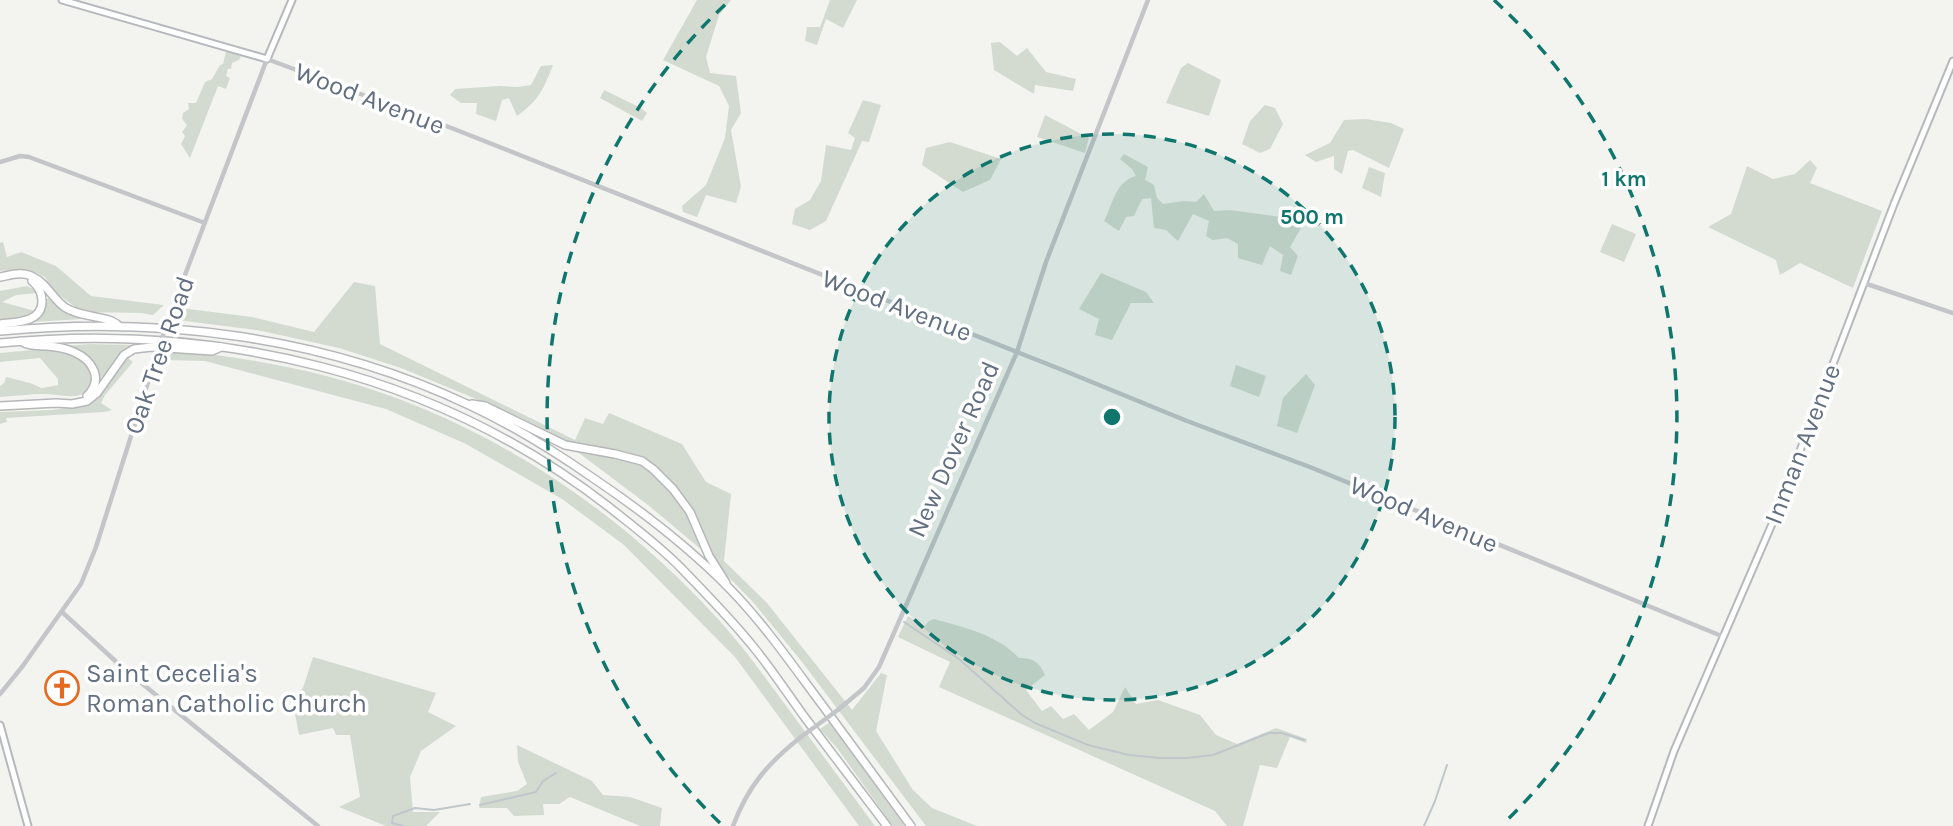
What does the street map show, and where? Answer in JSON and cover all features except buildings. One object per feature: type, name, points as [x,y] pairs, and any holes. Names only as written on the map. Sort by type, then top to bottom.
[{"type":"highway","points":[[0,279],[20,274],[33,276],[68,309],[83,316],[112,320],[119,325]]},
{"type":"highway","points":[[0,279],[31,280],[38,286],[42,298],[40,311],[33,317],[0,324]]},
{"type":"highway","points":[[0,331],[56,326],[119,325],[171,327],[248,337],[315,351],[395,374],[468,404],[522,433],[634,506],[687,548],[730,590],[793,664],[911,826]]},
{"type":"highway","points":[[0,343],[78,337],[133,338],[222,346],[316,364],[408,393],[483,426],[578,483],[666,554],[755,649],[887,826]]},
{"type":"highway","points":[[21,341],[28,346],[48,346],[71,351],[85,358],[94,369],[96,382],[90,393],[81,398],[60,400],[56,403]]},
{"type":"highway","points":[[0,406],[72,404],[90,399],[124,355],[134,349],[152,347],[212,351],[222,346]]},
{"type":"highway","points":[[468,404],[485,406],[565,445],[642,461],[673,489],[690,512],[709,556],[730,590]]},
{"type":"main road","name":"Wood Avenue","points":[[62,0],[267,59]]},
{"type":"main road","name":"Oak Tree Road","points":[[267,59],[292,0]]},
{"type":"main road","name":"Inman Avenue","points":[[1648,826],[1674,751],[1772,524],[1894,204],[1953,61]]},
{"type":"main road","points":[[0,725],[28,826]]},
{"type":"street","name":"New Dover Road","points":[[733,826],[745,797],[773,760],[839,709],[870,681],[879,667],[1017,352],[1046,262],[1148,0]]},
{"type":"street","name":"Oak Tree Road","points":[[0,694],[81,584],[96,547],[169,317],[267,59]]},
{"type":"street","name":"Wood Avenue","points":[[267,59],[434,122],[1187,421],[1373,492],[1724,637]]},
{"type":"street","points":[[0,162],[26,156],[205,223]]},
{"type":"street","points":[[1864,283],[1953,313]]},
{"type":"street","points":[[62,612],[124,669],[318,826]]},
{"type":"shaded area","points":[[697,0],[731,0],[719,15],[706,57],[710,73],[736,76],[741,113],[731,130],[741,187],[736,203],[706,195],[697,217],[683,212],[682,206],[706,185],[725,138],[729,106],[719,86],[663,60]]},
{"type":"shaded area","points":[[830,0],[857,0],[843,28],[826,19],[817,45],[805,41],[807,27],[820,27]]},
{"type":"shaded area","points":[[1000,42],[1017,56],[1027,48],[1046,72],[1076,79],[1073,91],[1035,85],[1034,94],[994,70],[991,43]]},
{"type":"shaded area","points":[[226,51],[241,56],[232,63],[231,69],[228,69],[226,76],[230,78],[226,89],[218,86],[190,158],[181,144],[185,136],[182,132],[187,125],[182,119],[183,113],[189,109],[188,103],[196,103],[205,82],[212,79],[223,64]]},
{"type":"shaded area","points":[[1188,63],[1221,80],[1209,116],[1166,103],[1181,68]]},
{"type":"shaded area","points":[[553,65],[540,93],[517,116],[509,98],[502,100],[496,121],[476,114],[477,103],[461,103],[450,95],[455,89],[531,85],[541,66]]},
{"type":"shaded area","points":[[604,90],[641,108],[647,113],[642,121],[600,98]]},
{"type":"shaded area","points":[[863,100],[881,105],[869,142],[862,141],[826,221],[810,230],[792,224],[795,209],[810,200],[821,181],[826,145],[851,150],[855,138],[848,133]]},
{"type":"shaded area","points":[[1265,105],[1275,108],[1283,124],[1270,149],[1260,153],[1242,144],[1250,121]]},
{"type":"shaded area","points":[[1045,115],[1089,138],[1085,153],[1037,137]]},
{"type":"shaded area","points":[[1366,119],[1391,123],[1404,129],[1389,168],[1353,150],[1348,151],[1342,174],[1334,169],[1334,156],[1316,162],[1305,155],[1330,143],[1344,120]]},
{"type":"shaded area","points":[[950,142],[1001,159],[990,180],[963,192],[922,165],[926,148]]},
{"type":"shaded area","points":[[1124,154],[1148,167],[1145,180],[1154,185],[1157,198],[1163,204],[1196,202],[1204,194],[1214,211],[1230,210],[1281,217],[1301,228],[1290,247],[1298,256],[1291,275],[1280,271],[1283,255],[1270,246],[1262,265],[1238,258],[1238,244],[1227,238],[1213,240],[1206,236],[1209,221],[1193,214],[1178,241],[1166,230],[1154,228],[1151,198],[1142,199],[1134,216],[1126,217],[1119,231],[1104,221],[1119,188],[1136,176],[1120,159]]},
{"type":"shaded area","points":[[1810,160],[1817,168],[1810,183],[1882,211],[1853,288],[1800,263],[1780,275],[1776,260],[1708,227],[1731,214],[1747,166],[1773,179],[1795,174]]},
{"type":"shaded area","points":[[1369,167],[1385,173],[1381,197],[1362,188]]},
{"type":"shaded area","points":[[1612,224],[1636,234],[1624,262],[1600,252]]},
{"type":"shaded area","points":[[3,242],[7,257],[21,252],[56,266],[91,296],[164,305],[153,315],[82,312],[55,292],[45,277],[27,269],[0,271],[0,243]]},
{"type":"shaded area","points":[[1101,273],[1146,292],[1154,303],[1131,303],[1112,340],[1095,335],[1099,319],[1079,309]]},
{"type":"shaded area","points":[[354,282],[375,286],[380,344],[575,440],[585,418],[603,424],[609,413],[682,444],[706,482],[731,494],[724,561],[767,603],[852,710],[881,673],[887,675],[876,731],[913,790],[932,808],[977,826],[926,826],[802,662],[753,602],[703,551],[648,505],[559,438],[531,423],[401,368],[339,348],[257,330],[177,320],[181,308],[252,317],[314,332]]},
{"type":"shaded area","points":[[27,286],[37,293],[16,295],[2,302],[35,311],[30,316],[0,321],[0,291]]},
{"type":"shaded area","points":[[51,297],[81,319],[32,322],[45,300]]},
{"type":"shaded area","points":[[136,345],[124,351],[100,379],[98,374],[65,346]]},
{"type":"shaded area","points":[[44,349],[68,353],[84,361],[92,373],[92,384],[88,391],[74,396],[44,394],[0,397],[0,386],[6,377],[42,388],[58,385],[58,379],[40,358],[0,362],[0,353]]},
{"type":"shaded area","points":[[167,349],[292,368],[353,384],[412,404],[470,430],[525,460],[577,494],[674,574],[718,619],[752,660],[875,826],[859,826],[735,657],[624,545],[562,499],[466,444],[386,409],[205,361],[163,360]]},
{"type":"shaded area","points":[[132,353],[129,359],[133,362],[101,403],[112,410],[6,418],[7,422],[0,424],[0,412],[53,410],[82,405]]},
{"type":"shaded area","points":[[1236,365],[1266,376],[1259,397],[1230,386]]},
{"type":"shaded area","points":[[1306,374],[1315,385],[1297,433],[1277,426],[1283,398]]},
{"type":"shaded area","points":[[908,616],[925,626],[934,619],[968,629],[1001,643],[1019,658],[1035,662],[1045,675],[1026,690],[1042,711],[1051,706],[1063,719],[1074,714],[1089,730],[1113,712],[1125,687],[1136,704],[1158,700],[1200,715],[1216,735],[1237,744],[1276,728],[1307,739],[1306,743],[1290,737],[1277,768],[1260,765],[1243,826],[1227,826],[1215,811],[939,687],[950,662],[898,637]]},
{"type":"shaded area","points":[[313,657],[436,693],[428,712],[456,726],[421,751],[410,777],[413,812],[440,812],[426,826],[386,826],[339,807],[360,797],[350,735],[336,735],[333,728],[299,735],[292,698],[303,688]]},
{"type":"shaded area","points":[[830,722],[905,826],[893,826],[837,748],[820,729]]},
{"type":"shaded area","points":[[517,745],[592,781],[603,795],[630,797],[662,808],[660,826],[640,826],[570,797],[559,804],[543,804],[544,815],[514,816],[507,808],[479,808],[481,797],[517,791],[527,784],[518,762]]},
{"type":"waterway","points":[[904,622],[959,659],[1022,715],[1088,745],[1129,755],[1187,758],[1213,755],[1269,733],[1282,733],[1304,740]]},
{"type":"waterway","points":[[1424,826],[1447,765]]},
{"type":"waterway","points":[[480,805],[536,792],[543,781],[556,773]]},
{"type":"waterway","points":[[403,826],[392,823],[393,816],[415,808],[434,810],[470,804]]},
{"type":"place","name":"Saint Cecelia's Roman Catholic Church","points":[[62,688]]}]
